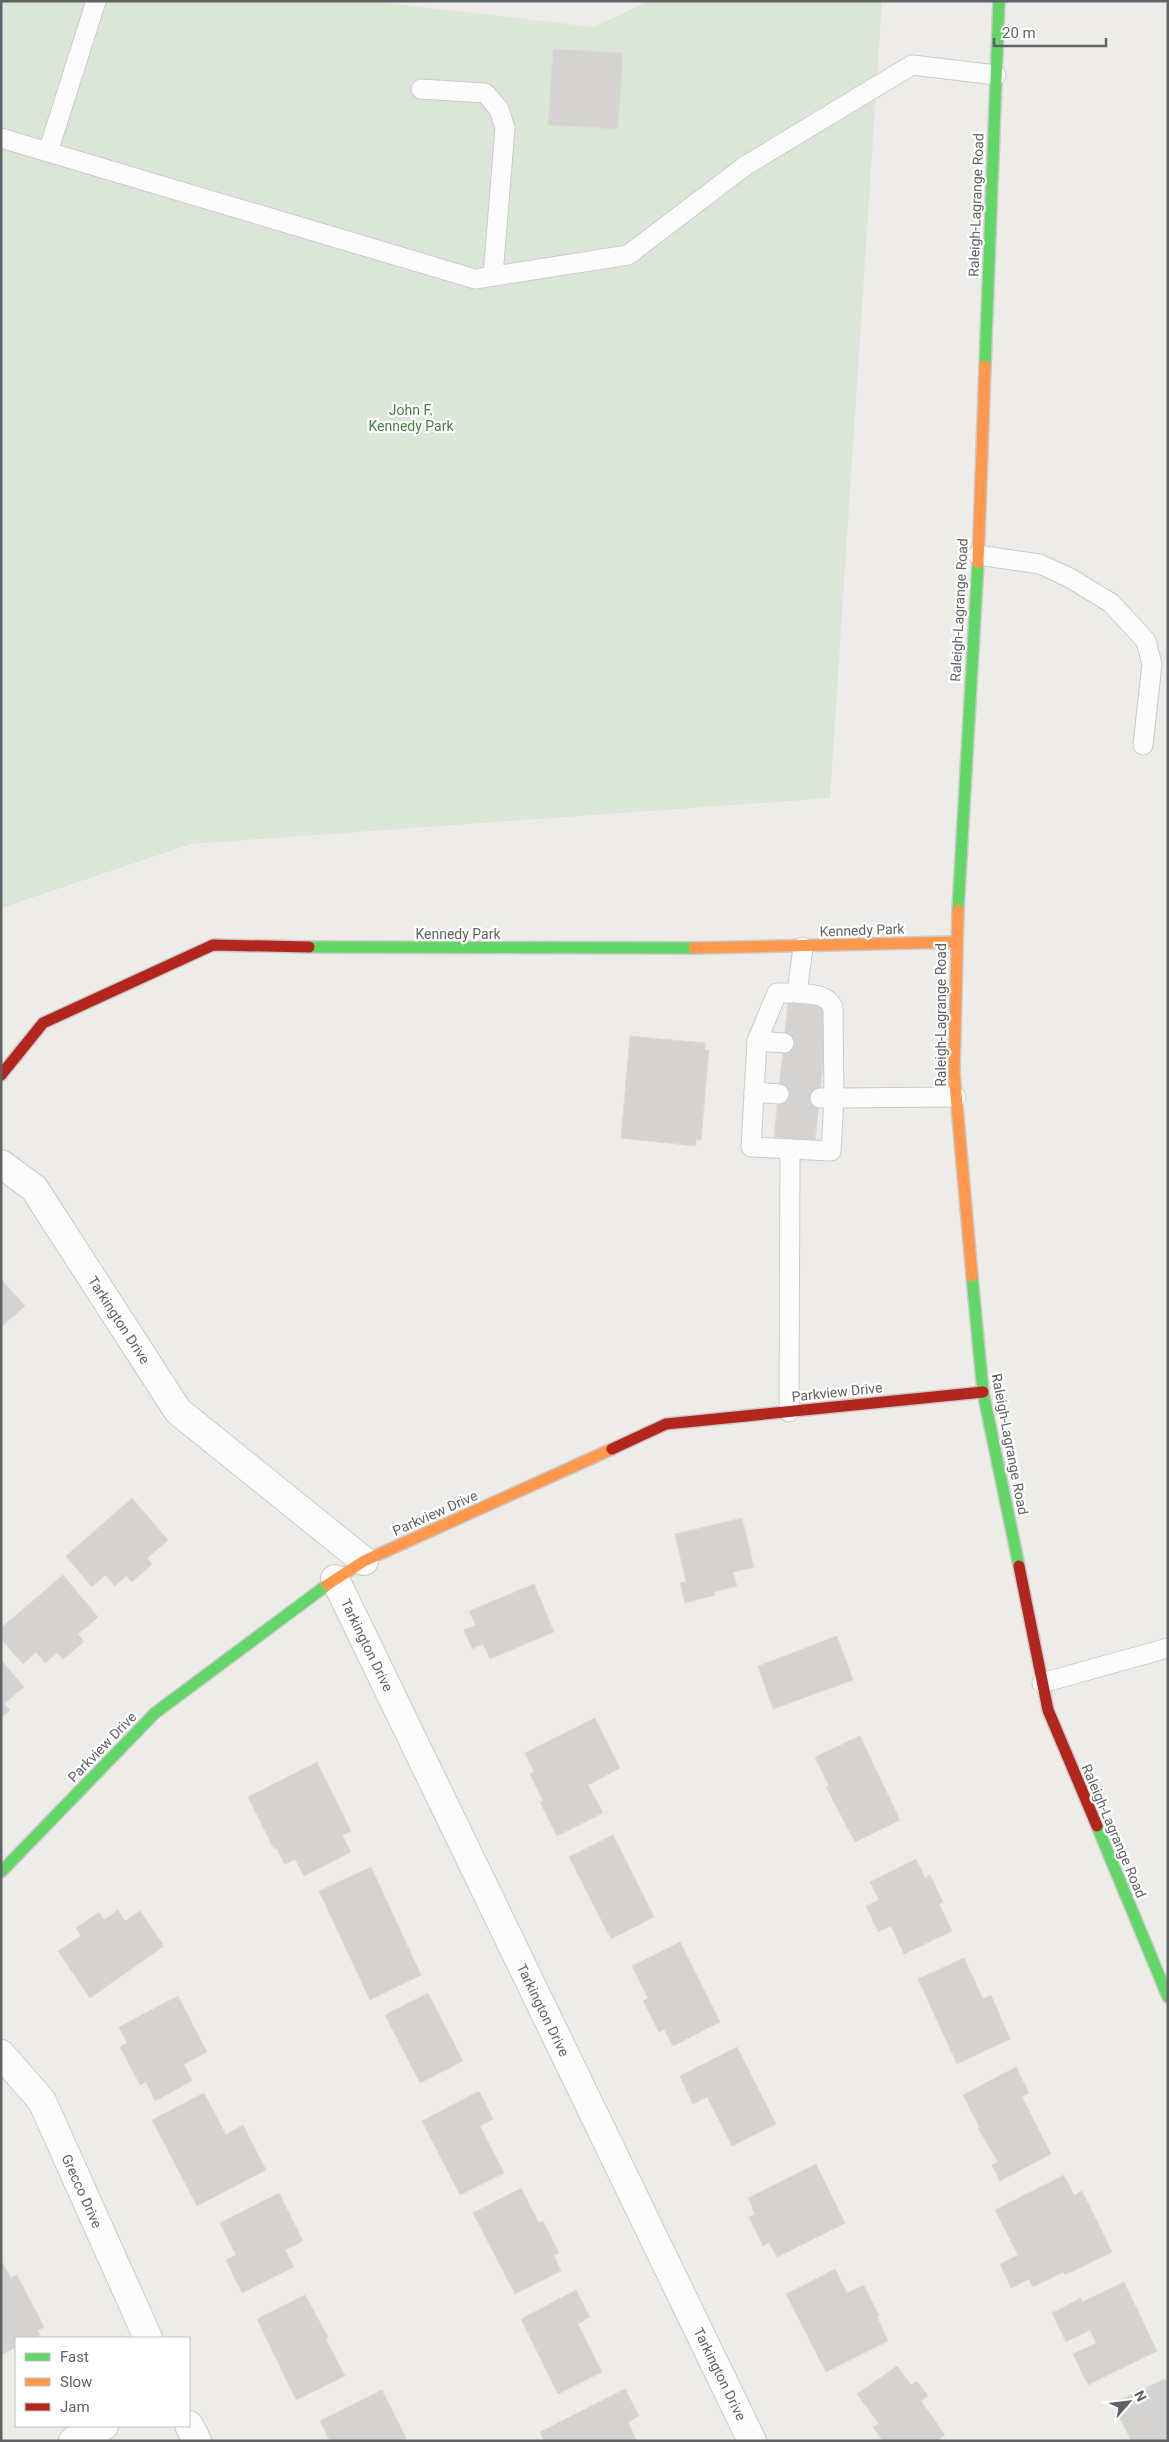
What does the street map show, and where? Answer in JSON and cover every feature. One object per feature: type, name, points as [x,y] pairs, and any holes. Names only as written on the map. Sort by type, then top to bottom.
[{"type":"street","name":"Raleigh-Lagrange Road","points":[[998,1],[978,555],[956,942],[954,1072],[956,1097],[983,1392],[1048,1710],[1168,1997]]},
{"type":"street","name":"Kennedy Park","points":[[1,1075],[43,1023],[213,945],[396,949],[803,947],[956,942]]},
{"type":"street","name":"Tarkington Drive","points":[[1,1164],[34,1188],[178,1410],[364,1561]]},
{"type":"street","name":"Parkview Drive","points":[[1,1872],[156,1713],[335,1579],[364,1561],[666,1424],[983,1392]]},
{"type":"street","name":"Tarkington Drive","points":[[335,1579],[752,2441]]},
{"type":"street","name":"Grecco Drive","points":[[1,2054],[42,2101],[148,2337]]},
{"type":"street","points":[[74,2441],[102,2427]]},
{"type":"street","points":[[190,2427],[197,2441]]},
{"type":"lane","points":[[48,152],[96,1]]},
{"type":"lane","points":[[1,138],[475,278],[628,255],[745,166],[912,66],[996,75]]},
{"type":"lane","points":[[421,89],[485,93],[498,109],[505,128],[493,276]]},
{"type":"lane","points":[[978,555],[1040,564],[1070,578],[1111,603],[1146,641],[1152,664],[1143,744]]},
{"type":"lane","points":[[798,993],[803,947]]},
{"type":"lane","points":[[777,993],[798,993],[819,995],[829,999],[833,1008],[827,1098],[831,1151],[751,1147],[757,1041],[777,993]]},
{"type":"lane","points":[[757,1041],[784,1043]]},
{"type":"lane","points":[[754,1092],[778,1094]]},
{"type":"lane","points":[[827,1098],[956,1097]]},
{"type":"lane","points":[[789,1412],[790,1149]]},
{"type":"lane","points":[[1042,1683],[1168,1648]]},
{"type":"green space","name":"John F. Kennedy Park","points":[[1,1],[370,1],[594,27],[649,1],[882,1],[830,798],[191,844],[1,908]]},
{"type":"building","points":[[553,49],[623,53],[618,129],[548,125]]},
{"type":"building","points":[[788,1002],[829,1005],[815,1142],[774,1137]]},
{"type":"building","points":[[630,1036],[705,1043],[705,1050],[709,1050],[701,1140],[696,1139],[696,1146],[621,1138]]},
{"type":"building","points":[[1,1279],[25,1306],[1,1327]]},
{"type":"building","points":[[132,1498],[168,1540],[147,1558],[152,1564],[132,1582],[126,1576],[115,1586],[105,1575],[92,1587],[66,1556]]},
{"type":"building","points":[[742,1518],[754,1567],[733,1572],[737,1586],[714,1592],[715,1595],[685,1603],[680,1583],[686,1582],[675,1534]]},
{"type":"building","points":[[63,1575],[98,1617],[78,1634],[84,1642],[63,1659],[57,1653],[45,1663],[36,1652],[23,1664],[1,1639],[1,1628]]},
{"type":"building","points":[[534,1584],[554,1632],[490,1659],[483,1644],[472,1649],[464,1630],[476,1625],[469,1611]]},
{"type":"building","points":[[837,1636],[853,1680],[773,1709],[758,1666]]},
{"type":"building","points":[[1,1660],[24,1687],[4,1704],[10,1710],[1,1718]]},
{"type":"building","points":[[595,1718],[620,1768],[588,1785],[603,1813],[557,1836],[540,1802],[543,1801],[530,1774],[534,1772],[525,1753]]},
{"type":"building","points":[[860,1736],[900,1820],[855,1842],[826,1787],[829,1786],[815,1757]]},
{"type":"building","points":[[317,1762],[351,1831],[342,1835],[351,1852],[304,1876],[295,1859],[285,1864],[276,1848],[274,1849],[248,1797]]},
{"type":"building","points":[[613,1835],[654,1917],[611,1939],[569,1857]]},
{"type":"building","points":[[916,1859],[925,1878],[930,1875],[943,1902],[939,1904],[952,1931],[904,1954],[891,1926],[878,1932],[866,1906],[879,1900],[870,1882]]},
{"type":"building","points":[[371,1867],[421,1975],[370,2000],[319,1891]]},
{"type":"building","points":[[118,1910],[125,1921],[140,1911],[164,1946],[90,1998],[58,1951],[81,1936],[76,1928],[99,1912],[104,1920]]},
{"type":"building","points":[[680,1942],[720,2022],[673,2046],[664,2029],[659,2032],[643,2001],[648,1998],[632,1966]]},
{"type":"building","points":[[964,1958],[983,1999],[991,1995],[1010,2039],[957,2064],[918,1979]]},
{"type":"building","points":[[428,1993],[463,2061],[420,2083],[385,2015]]},
{"type":"building","points":[[178,1996],[207,2052],[184,2064],[192,2081],[155,2101],[146,2082],[140,2085],[120,2047],[127,2043],[119,2027]]},
{"type":"building","points":[[737,2047],[776,2124],[732,2146],[707,2097],[693,2104],[680,2076]]},
{"type":"building","points":[[1016,2067],[1029,2093],[1022,2097],[1051,2154],[1000,2181],[992,2165],[998,2162],[978,2128],[980,2128],[963,2095]]},
{"type":"building","points":[[479,2091],[493,2119],[480,2126],[504,2173],[460,2195],[422,2121]]},
{"type":"building","points":[[204,2093],[226,2135],[243,2125],[266,2170],[197,2206],[152,2120]]},
{"type":"building","points":[[816,2164],[845,2223],[777,2257],[769,2242],[763,2246],[749,2217],[755,2214],[748,2198]]},
{"type":"building","points":[[1064,2175],[1074,2196],[1082,2191],[1112,2252],[1065,2275],[1063,2272],[1033,2287],[1029,2279],[1011,2288],[1000,2264],[1018,2255],[995,2210]]},
{"type":"building","points":[[521,2188],[539,2223],[543,2221],[559,2253],[554,2255],[561,2271],[515,2294],[473,2213]]},
{"type":"building","points":[[279,2193],[303,2241],[285,2250],[294,2267],[242,2293],[226,2260],[236,2255],[220,2223]]},
{"type":"building","points":[[1,2260],[11,2278],[17,2275],[44,2327],[38,2330],[40,2335],[36,2337],[15,2337],[15,2348],[1,2355]]},
{"type":"building","points":[[835,2269],[847,2293],[864,2285],[879,2316],[877,2317],[888,2341],[826,2372],[786,2294]]},
{"type":"building","points":[[1124,2282],[1157,2351],[1088,2385],[1073,2354],[1096,2343],[1090,2330],[1066,2342],[1052,2313],[1081,2298],[1082,2302]]},
{"type":"building","points":[[576,2290],[590,2317],[578,2324],[602,2372],[558,2394],[521,2319]]},
{"type":"building","points":[[305,2295],[328,2337],[326,2339],[345,2376],[296,2400],[257,2319]]},
{"type":"building","points":[[897,2366],[911,2385],[917,2381],[928,2396],[921,2401],[945,2435],[937,2441],[883,2441],[873,2427],[879,2424],[857,2394]]},
{"type":"building","points":[[1165,2379],[1168,2385],[1168,2441],[1131,2441],[1113,2403]]},
{"type":"building","points":[[625,2389],[639,2416],[628,2422],[637,2441],[544,2441],[540,2432]]},
{"type":"building","points":[[382,2390],[406,2438],[399,2441],[330,2441],[320,2421]]},
{"type":"traffic: fast","points":[[985,366],[999,1]]},
{"type":"traffic: fast","points":[[958,910],[978,563]]},
{"type":"traffic: fast","points":[[309,947],[694,948]]},
{"type":"traffic: fast","points":[[972,1276],[983,1392],[1019,1566]]},
{"type":"traffic: fast","points":[[1,1872],[155,1713],[327,1585]]},
{"type":"traffic: fast","points":[[1097,1826],[1168,1997]]},
{"type":"traffic: slow","points":[[978,563],[985,366]]},
{"type":"traffic: slow","points":[[958,910],[954,1072],[972,1276]]},
{"type":"traffic: slow","points":[[694,948],[956,942]]},
{"type":"traffic: slow","points":[[327,1585],[364,1561],[612,1449]]},
{"type":"traffic: jam","points":[[1,1075],[43,1023],[213,945],[309,947]]},
{"type":"traffic: jam","points":[[612,1449],[666,1424],[983,1392]]},
{"type":"traffic: jam","points":[[1019,1566],[1048,1710],[1097,1826]]}]
